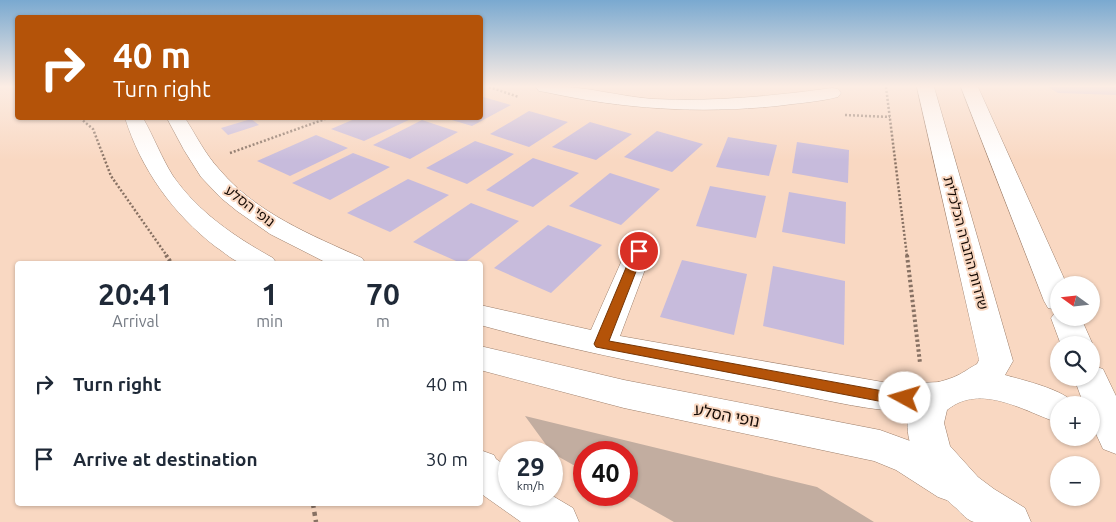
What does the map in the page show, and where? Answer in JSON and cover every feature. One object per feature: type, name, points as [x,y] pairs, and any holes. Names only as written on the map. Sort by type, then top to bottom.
[{"type":"street","name":"שדרות החברה הכלכלית","points":[[931,111],[996,361],[989,374],[943,394]]},
{"type":"street","points":[[979,111],[1050,280]]},
{"type":"street","points":[[135,120],[161,174],[183,205],[224,241],[258,261]]},
{"type":"street","name":"נופי הסלע","points":[[177,120],[203,163],[226,190],[242,204],[266,221],[346,261]]},
{"type":"street","points":[[601,344],[639,251]]},
{"type":"street","points":[[483,316],[601,344],[894,398],[943,394],[982,386],[1004,388],[1050,404]]},
{"type":"street","name":"נופי הסלע","points":[[483,359],[624,394],[880,446],[910,458],[994,513]]},
{"type":"street","points":[[1094,386],[1116,438]]},
{"type":"street","points":[[943,394],[930,405],[926,425],[927,437],[940,464],[994,513]]},
{"type":"street","points":[[1100,437],[1116,454]]},
{"type":"street","points":[[483,472],[498,483]]},
{"type":"street","points":[[532,506],[558,522]]},
{"type":"path","points":[[891,111],[943,394]]},
{"type":"path","points":[[82,120],[93,129],[111,176],[170,261]]},
{"type":"path","points":[[203,163],[322,120]]},
{"type":"path","points":[[312,506],[316,522]]},
{"type":"shaded area","points":[[525,416],[628,441],[573,441],[573,465],[563,459],[563,441],[543,441]]},
{"type":"shaded area","points":[[638,443],[817,487],[874,522],[674,522],[638,502]]},
{"type":"building","points":[[483,111],[499,111],[472,126],[452,120],[483,120]]},
{"type":"building","points":[[528,111],[568,122],[529,147],[490,134]]},
{"type":"building","points":[[248,120],[252,120],[259,125],[228,135],[221,128]]},
{"type":"building","points":[[352,120],[409,120],[364,141],[331,129]]},
{"type":"building","points":[[422,120],[458,132],[410,159],[373,145]]},
{"type":"building","points":[[590,122],[632,134],[596,160],[552,147]]},
{"type":"building","points":[[657,131],[703,144],[672,172],[624,157]]},
{"type":"building","points":[[316,135],[348,148],[290,176],[257,161]]},
{"type":"building","points":[[728,137],[777,145],[769,176],[716,167]]},
{"type":"building","points":[[475,141],[514,154],[467,184],[426,168]]},
{"type":"building","points":[[797,142],[849,150],[848,183],[792,173]]},
{"type":"building","points":[[353,153],[390,167],[330,200],[292,183]]},
{"type":"building","points":[[533,158],[579,173],[533,207],[486,190]]},
{"type":"building","points":[[610,173],[660,189],[621,225],[569,206]]},
{"type":"building","points":[[408,179],[449,195],[390,232],[347,213]]},
{"type":"building","points":[[710,186],[766,196],[756,238],[696,226]]},
{"type":"building","points":[[789,192],[846,202],[845,244],[782,232]]},
{"type":"building","points":[[471,203],[519,221],[467,261],[456,261],[413,242]]},
{"type":"building","points":[[548,225],[602,245],[551,293],[494,268]]},
{"type":"building","points":[[682,260],[747,274],[734,335],[660,317]]},
{"type":"building","points":[[773,266],[845,281],[844,345],[763,326]]},
{"type":"route","points":[[639,251],[601,344],[894,398],[905,398]]}]
